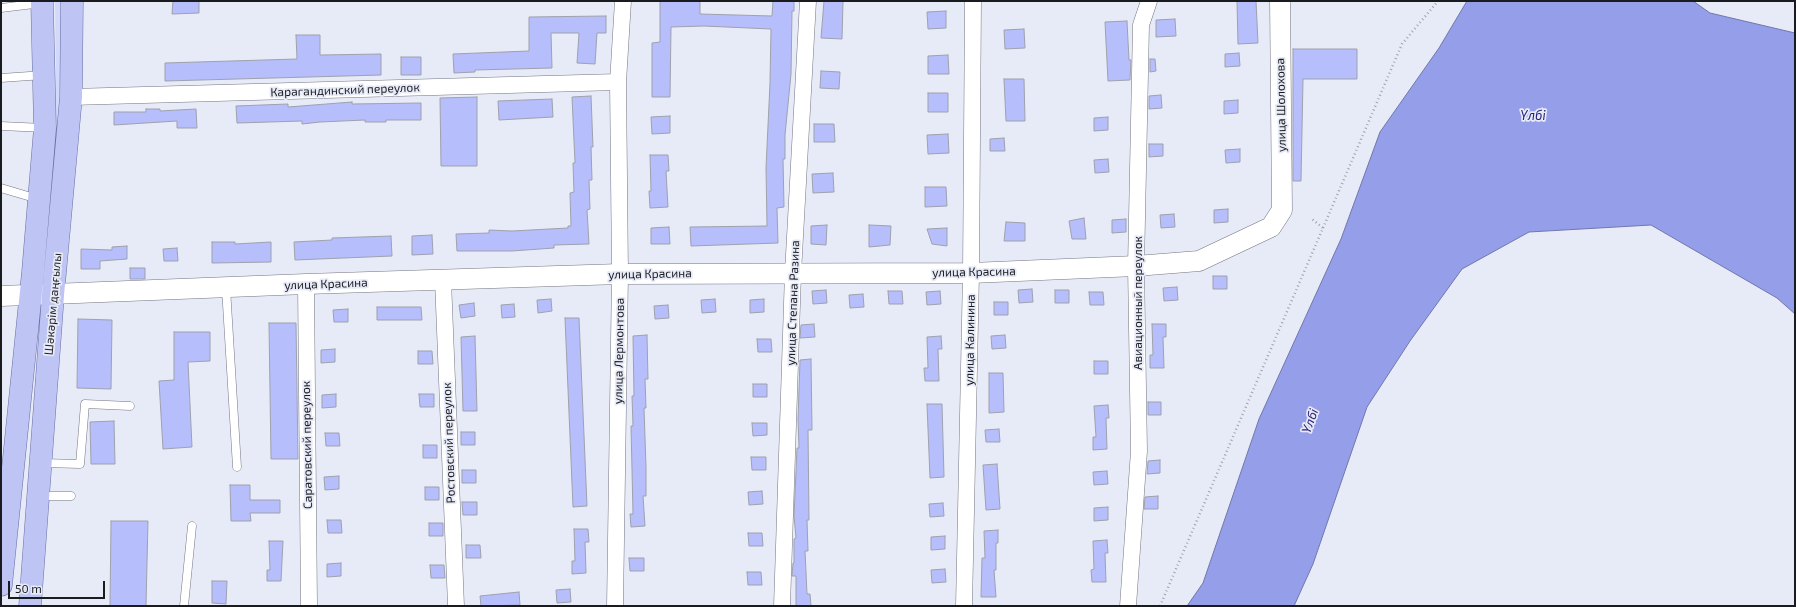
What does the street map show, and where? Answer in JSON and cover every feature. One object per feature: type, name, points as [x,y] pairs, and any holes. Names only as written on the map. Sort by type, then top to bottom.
[{"type":"main road","name":"Шәкәрім даңғылы","points":[[30,606],[53,295],[71,97],[72,1]]},
{"type":"main road","name":"Шәкәрім даңғылы","points":[[1,585],[45,128],[45,75],[42,2]]},
{"type":"street","name":"улица Лермонтова","points":[[615,606],[620,274],[618,82],[623,1]]},
{"type":"street","name":"улица Степана Разина","points":[[782,606],[794,274],[808,1]]},
{"type":"street","name":"улица Калинина","points":[[964,606],[971,273],[974,1]]},
{"type":"street","name":"Авиационный переулок","points":[[1128,606],[1139,451],[1136,266],[1140,25],[1149,1]]},
{"type":"street","name":"улица Шолохова","points":[[1280,1],[1282,210]]},
{"type":"street","name":"Карагандинский переулок","points":[[71,97],[618,82]]},
{"type":"street","name":"улица Красина","points":[[1,296],[620,274],[971,273],[1136,266],[1199,261],[1271,227],[1282,210]]},
{"type":"street","name":"Ростовский переулок","points":[[443,280],[456,606]]},
{"type":"street","name":"Саратовский переулок","points":[[306,284],[309,606]]},
{"type":"lane","points":[[1,8],[42,2]]},
{"type":"lane","points":[[1,78],[45,75]]},
{"type":"lane","points":[[1,126],[45,128]]},
{"type":"lane","points":[[1,188],[38,199]]},
{"type":"lane","points":[[226,288],[236,467]]},
{"type":"lane","points":[[41,463],[80,464],[85,404],[130,406]]},
{"type":"lane","points":[[38,496],[71,496]]},
{"type":"lane","points":[[184,606],[192,526]]},
{"type":"path","points":[[1160,606],[1402,44],[1438,1]]},
{"type":"path","points":[[1312,219],[1323,228]]},
{"type":"shaded area","points":[[55,1],[61,1],[63,76],[49,261],[42,262],[53,149],[56,76]]},
{"type":"water","name":"Үлбі","points":[[1467,1],[1693,1],[1710,13],[1795,33],[1795,314],[1777,298],[1651,225],[1529,232],[1462,269],[1410,341],[1367,407],[1313,564],[1294,606],[1187,606],[1203,583],[1259,419],[1341,239],[1380,132],[1439,48]]},
{"type":"building","points":[[173,1],[199,1],[199,13],[172,14]]},
{"type":"building","points":[[660,1],[700,1],[700,14],[772,16],[773,1],[794,1],[794,11],[792,11],[791,74],[785,135],[785,159],[783,159],[784,207],[777,208],[778,243],[691,246],[690,227],[767,226],[766,168],[771,29],[704,26],[671,27],[670,97],[652,97],[652,43],[660,42]]},
{"type":"building","points":[[824,1],[843,1],[842,39],[821,38]]},
{"type":"building","points":[[1237,1],[1256,1],[1258,43],[1238,44]]},
{"type":"building","points":[[946,11],[946,28],[928,29],[927,12]]},
{"type":"building","points":[[606,16],[606,33],[597,33],[595,64],[577,63],[579,33],[551,33],[552,68],[475,70],[475,72],[454,73],[453,54],[529,51],[529,17]]},
{"type":"building","points":[[1175,19],[1176,36],[1156,37],[1156,20]]},
{"type":"building","points":[[1127,21],[1129,60],[1131,60],[1130,80],[1108,81],[1105,22]]},
{"type":"building","points":[[1024,29],[1025,48],[1005,49],[1004,30]]},
{"type":"building","points":[[296,35],[320,35],[320,55],[381,54],[381,75],[165,81],[165,63],[297,59]]},
{"type":"building","points":[[1293,49],[1357,49],[1357,79],[1303,79],[1301,181],[1293,181]]},
{"type":"building","points":[[1239,53],[1240,66],[1225,67],[1225,54]]},
{"type":"building","points":[[948,55],[949,74],[928,74],[928,56]]},
{"type":"building","points":[[401,57],[421,57],[421,75],[401,75]]},
{"type":"building","points":[[1150,59],[1155,59],[1156,71],[1150,72]]},
{"type":"building","points":[[821,71],[840,72],[839,89],[820,88]]},
{"type":"building","points":[[1004,79],[1024,79],[1025,121],[1006,121]]},
{"type":"building","points":[[928,93],[948,93],[948,112],[928,112]]},
{"type":"building","points":[[1161,95],[1162,108],[1149,109],[1149,96]]},
{"type":"building","points":[[591,96],[593,147],[591,147],[592,180],[589,180],[590,209],[587,210],[589,244],[554,245],[554,248],[512,251],[457,251],[456,234],[489,233],[489,230],[512,231],[568,228],[568,226],[571,226],[570,193],[574,192],[573,163],[575,163],[572,97]]},
{"type":"building","points":[[477,97],[477,166],[441,166],[440,98]]},
{"type":"building","points":[[552,99],[553,117],[499,120],[498,101]]},
{"type":"building","points":[[1238,100],[1238,113],[1224,114],[1224,101]]},
{"type":"building","points":[[352,102],[352,104],[421,103],[421,120],[386,120],[386,122],[365,122],[365,120],[302,124],[302,121],[237,123],[236,106],[288,104],[288,107]]},
{"type":"building","points":[[146,109],[160,109],[160,111],[196,109],[197,128],[177,128],[177,121],[114,125],[114,112],[146,112]]},
{"type":"building","points":[[670,116],[670,133],[652,134],[651,117]]},
{"type":"building","points":[[1108,117],[1108,130],[1094,131],[1094,118]]},
{"type":"building","points":[[814,124],[834,124],[835,142],[814,142]]},
{"type":"building","points":[[948,134],[949,153],[928,154],[927,135]]},
{"type":"building","points":[[1004,138],[1005,151],[990,151],[990,139]]},
{"type":"building","points":[[1149,144],[1163,144],[1163,156],[1149,157]]},
{"type":"building","points":[[1240,149],[1240,162],[1226,163],[1225,150]]},
{"type":"building","points":[[650,155],[668,155],[669,171],[666,171],[668,207],[650,208]]},
{"type":"building","points":[[1108,159],[1109,172],[1095,173],[1094,160]]},
{"type":"building","points":[[833,173],[834,192],[813,193],[812,174]]},
{"type":"building","points":[[925,187],[946,187],[947,206],[925,207]]},
{"type":"building","points":[[1228,209],[1228,222],[1214,223],[1214,210]]},
{"type":"building","points":[[1174,214],[1175,227],[1161,228],[1160,215]]},
{"type":"building","points":[[1084,218],[1086,239],[1072,239],[1069,221]]},
{"type":"building","points":[[1126,219],[1126,232],[1112,233],[1112,220]]},
{"type":"building","points":[[1006,222],[1025,223],[1025,241],[1004,241]]},
{"type":"building","points":[[827,225],[826,245],[811,244],[811,226]]},
{"type":"building","points":[[869,225],[891,226],[890,245],[869,247]]},
{"type":"building","points":[[669,227],[670,244],[651,244],[651,228]]},
{"type":"building","points":[[947,228],[947,246],[932,244],[927,229]]},
{"type":"building","points":[[432,235],[433,254],[412,255],[412,236]]},
{"type":"building","points":[[391,236],[392,256],[295,260],[294,242],[332,240],[332,238]]},
{"type":"building","points":[[212,242],[235,242],[235,244],[271,242],[271,262],[212,263]]},
{"type":"building","points":[[127,246],[127,259],[100,261],[100,269],[81,269],[81,249],[112,250],[112,247]]},
{"type":"building","points":[[177,248],[178,261],[164,261],[163,249]]},
{"type":"building","points":[[130,268],[145,268],[145,279],[130,279]]},
{"type":"building","points":[[1213,276],[1227,276],[1227,289],[1213,289]]},
{"type":"building","points":[[1177,287],[1178,300],[1164,301],[1163,288]]},
{"type":"building","points":[[1032,289],[1033,302],[1019,303],[1018,290]]},
{"type":"building","points":[[826,290],[827,303],[813,304],[812,291]]},
{"type":"building","points":[[1055,290],[1069,290],[1069,303],[1055,303]]},
{"type":"building","points":[[888,291],[902,291],[903,304],[889,304]]},
{"type":"building","points":[[940,291],[941,304],[927,305],[926,292]]},
{"type":"building","points":[[1089,292],[1103,292],[1104,305],[1090,305]]},
{"type":"building","points":[[863,294],[864,307],[850,308],[849,295]]},
{"type":"building","points":[[551,299],[552,311],[538,313],[537,300]]},
{"type":"building","points":[[715,299],[716,312],[702,313],[701,300]]},
{"type":"building","points":[[764,299],[764,312],[750,313],[750,300]]},
{"type":"building","points":[[994,302],[1008,302],[1008,315],[994,315]]},
{"type":"building","points":[[474,303],[475,316],[461,318],[459,305]]},
{"type":"building","points":[[514,304],[515,317],[502,318],[501,305]]},
{"type":"building","points":[[668,305],[669,318],[655,319],[654,306]]},
{"type":"building","points":[[377,307],[421,307],[422,320],[377,320]]},
{"type":"building","points":[[348,309],[348,322],[334,322],[333,310]]},
{"type":"building","points":[[565,318],[579,318],[587,506],[573,507]]},
{"type":"building","points":[[78,319],[112,320],[111,389],[77,388]]},
{"type":"building","points":[[269,323],[296,323],[298,459],[271,459]]},
{"type":"building","points":[[814,324],[815,337],[800,338],[801,325]]},
{"type":"building","points":[[1152,324],[1166,324],[1166,337],[1163,337],[1164,368],[1150,368],[1150,355],[1153,355]]},
{"type":"building","points":[[174,332],[210,332],[210,361],[188,362],[192,447],[163,449],[159,381],[174,380]]},
{"type":"building","points":[[647,335],[648,379],[645,379],[646,408],[644,408],[646,496],[643,496],[645,526],[631,527],[630,514],[633,514],[631,426],[633,426],[632,396],[634,396],[633,336]]},
{"type":"building","points":[[1005,335],[1006,348],[992,349],[991,336]]},
{"type":"building","points":[[475,336],[477,411],[463,411],[461,337]]},
{"type":"building","points":[[941,336],[942,349],[938,349],[939,381],[925,381],[924,368],[928,368],[927,337]]},
{"type":"building","points":[[757,339],[771,339],[772,352],[758,352]]},
{"type":"building","points":[[335,349],[335,362],[321,363],[321,350]]},
{"type":"building","points":[[418,351],[432,351],[433,364],[418,364]]},
{"type":"building","points":[[811,359],[812,430],[808,430],[809,520],[807,520],[808,551],[805,551],[807,594],[810,594],[811,606],[796,606],[796,576],[792,576],[794,563],[794,539],[796,538],[794,516],[797,448],[799,448],[798,419],[800,360]]},
{"type":"building","points":[[1094,361],[1108,361],[1108,374],[1094,374]]},
{"type":"building","points":[[989,373],[1003,373],[1004,412],[989,413]]},
{"type":"building","points":[[753,384],[767,384],[767,397],[753,397]]},
{"type":"building","points":[[336,394],[336,407],[322,408],[322,395]]},
{"type":"building","points":[[419,394],[434,394],[434,407],[420,407]]},
{"type":"building","points":[[1148,402],[1161,402],[1161,415],[1148,415]]},
{"type":"building","points":[[927,404],[942,404],[944,477],[930,478]]},
{"type":"building","points":[[1108,405],[1109,418],[1106,418],[1107,449],[1093,450],[1093,437],[1096,437],[1094,406]]},
{"type":"building","points":[[114,421],[115,464],[91,464],[90,422]]},
{"type":"building","points":[[752,423],[767,423],[767,435],[753,436]]},
{"type":"building","points":[[999,429],[1000,442],[986,442],[985,430]]},
{"type":"building","points":[[461,432],[475,432],[475,445],[461,445]]},
{"type":"building","points":[[325,433],[339,433],[340,446],[326,446]]},
{"type":"building","points":[[423,445],[437,445],[437,458],[423,458]]},
{"type":"building","points":[[751,457],[766,457],[766,470],[752,470]]},
{"type":"building","points":[[1160,460],[1160,473],[1147,474],[1148,461]]},
{"type":"building","points":[[997,464],[1000,509],[986,510],[983,465]]},
{"type":"building","points":[[462,470],[476,470],[476,483],[462,483]]},
{"type":"building","points":[[1107,471],[1108,484],[1094,485],[1093,472]]},
{"type":"building","points":[[339,476],[339,489],[325,490],[324,477]]},
{"type":"building","points":[[230,485],[250,485],[250,500],[280,500],[280,513],[250,513],[251,521],[231,521]]},
{"type":"building","points":[[425,487],[439,487],[439,500],[425,500]]},
{"type":"building","points":[[762,491],[763,504],[749,505],[748,492]]},
{"type":"building","points":[[1158,496],[1158,509],[1144,509],[1145,497]]},
{"type":"building","points":[[462,502],[477,502],[477,515],[463,515]]},
{"type":"building","points":[[943,503],[944,516],[930,517],[929,504]]},
{"type":"building","points":[[1108,507],[1108,520],[1094,521],[1094,508]]},
{"type":"building","points":[[327,520],[341,520],[342,533],[328,533]]},
{"type":"building","points":[[111,521],[148,521],[146,606],[110,606]]},
{"type":"building","points":[[429,523],[443,523],[443,536],[429,536]]},
{"type":"building","points":[[574,529],[588,529],[589,542],[585,542],[586,573],[572,574],[572,561],[575,561]]},
{"type":"building","points":[[998,530],[998,543],[996,543],[996,570],[994,570],[996,597],[981,597],[982,558],[985,558],[984,531]]},
{"type":"building","points":[[748,533],[762,533],[763,546],[749,546]]},
{"type":"building","points":[[945,536],[945,549],[931,550],[931,537]]},
{"type":"building","points":[[1107,540],[1108,553],[1105,553],[1106,582],[1092,582],[1091,570],[1094,569],[1093,541]]},
{"type":"building","points":[[269,541],[283,541],[281,581],[267,581],[267,570],[270,570]]},
{"type":"building","points":[[466,545],[480,545],[481,558],[466,558]]},
{"type":"building","points":[[629,558],[644,558],[644,571],[630,571]]},
{"type":"building","points":[[341,563],[341,576],[327,577],[327,564]]},
{"type":"building","points":[[430,565],[444,565],[445,578],[431,578]]},
{"type":"building","points":[[945,569],[946,582],[932,583],[931,570]]},
{"type":"building","points":[[747,572],[761,572],[762,585],[748,585]]},
{"type":"building","points":[[212,581],[227,581],[226,604],[212,603]]},
{"type":"building","points":[[570,589],[571,602],[557,603],[556,590]]},
{"type":"building","points":[[519,592],[520,605],[481,606],[480,596]]}]
